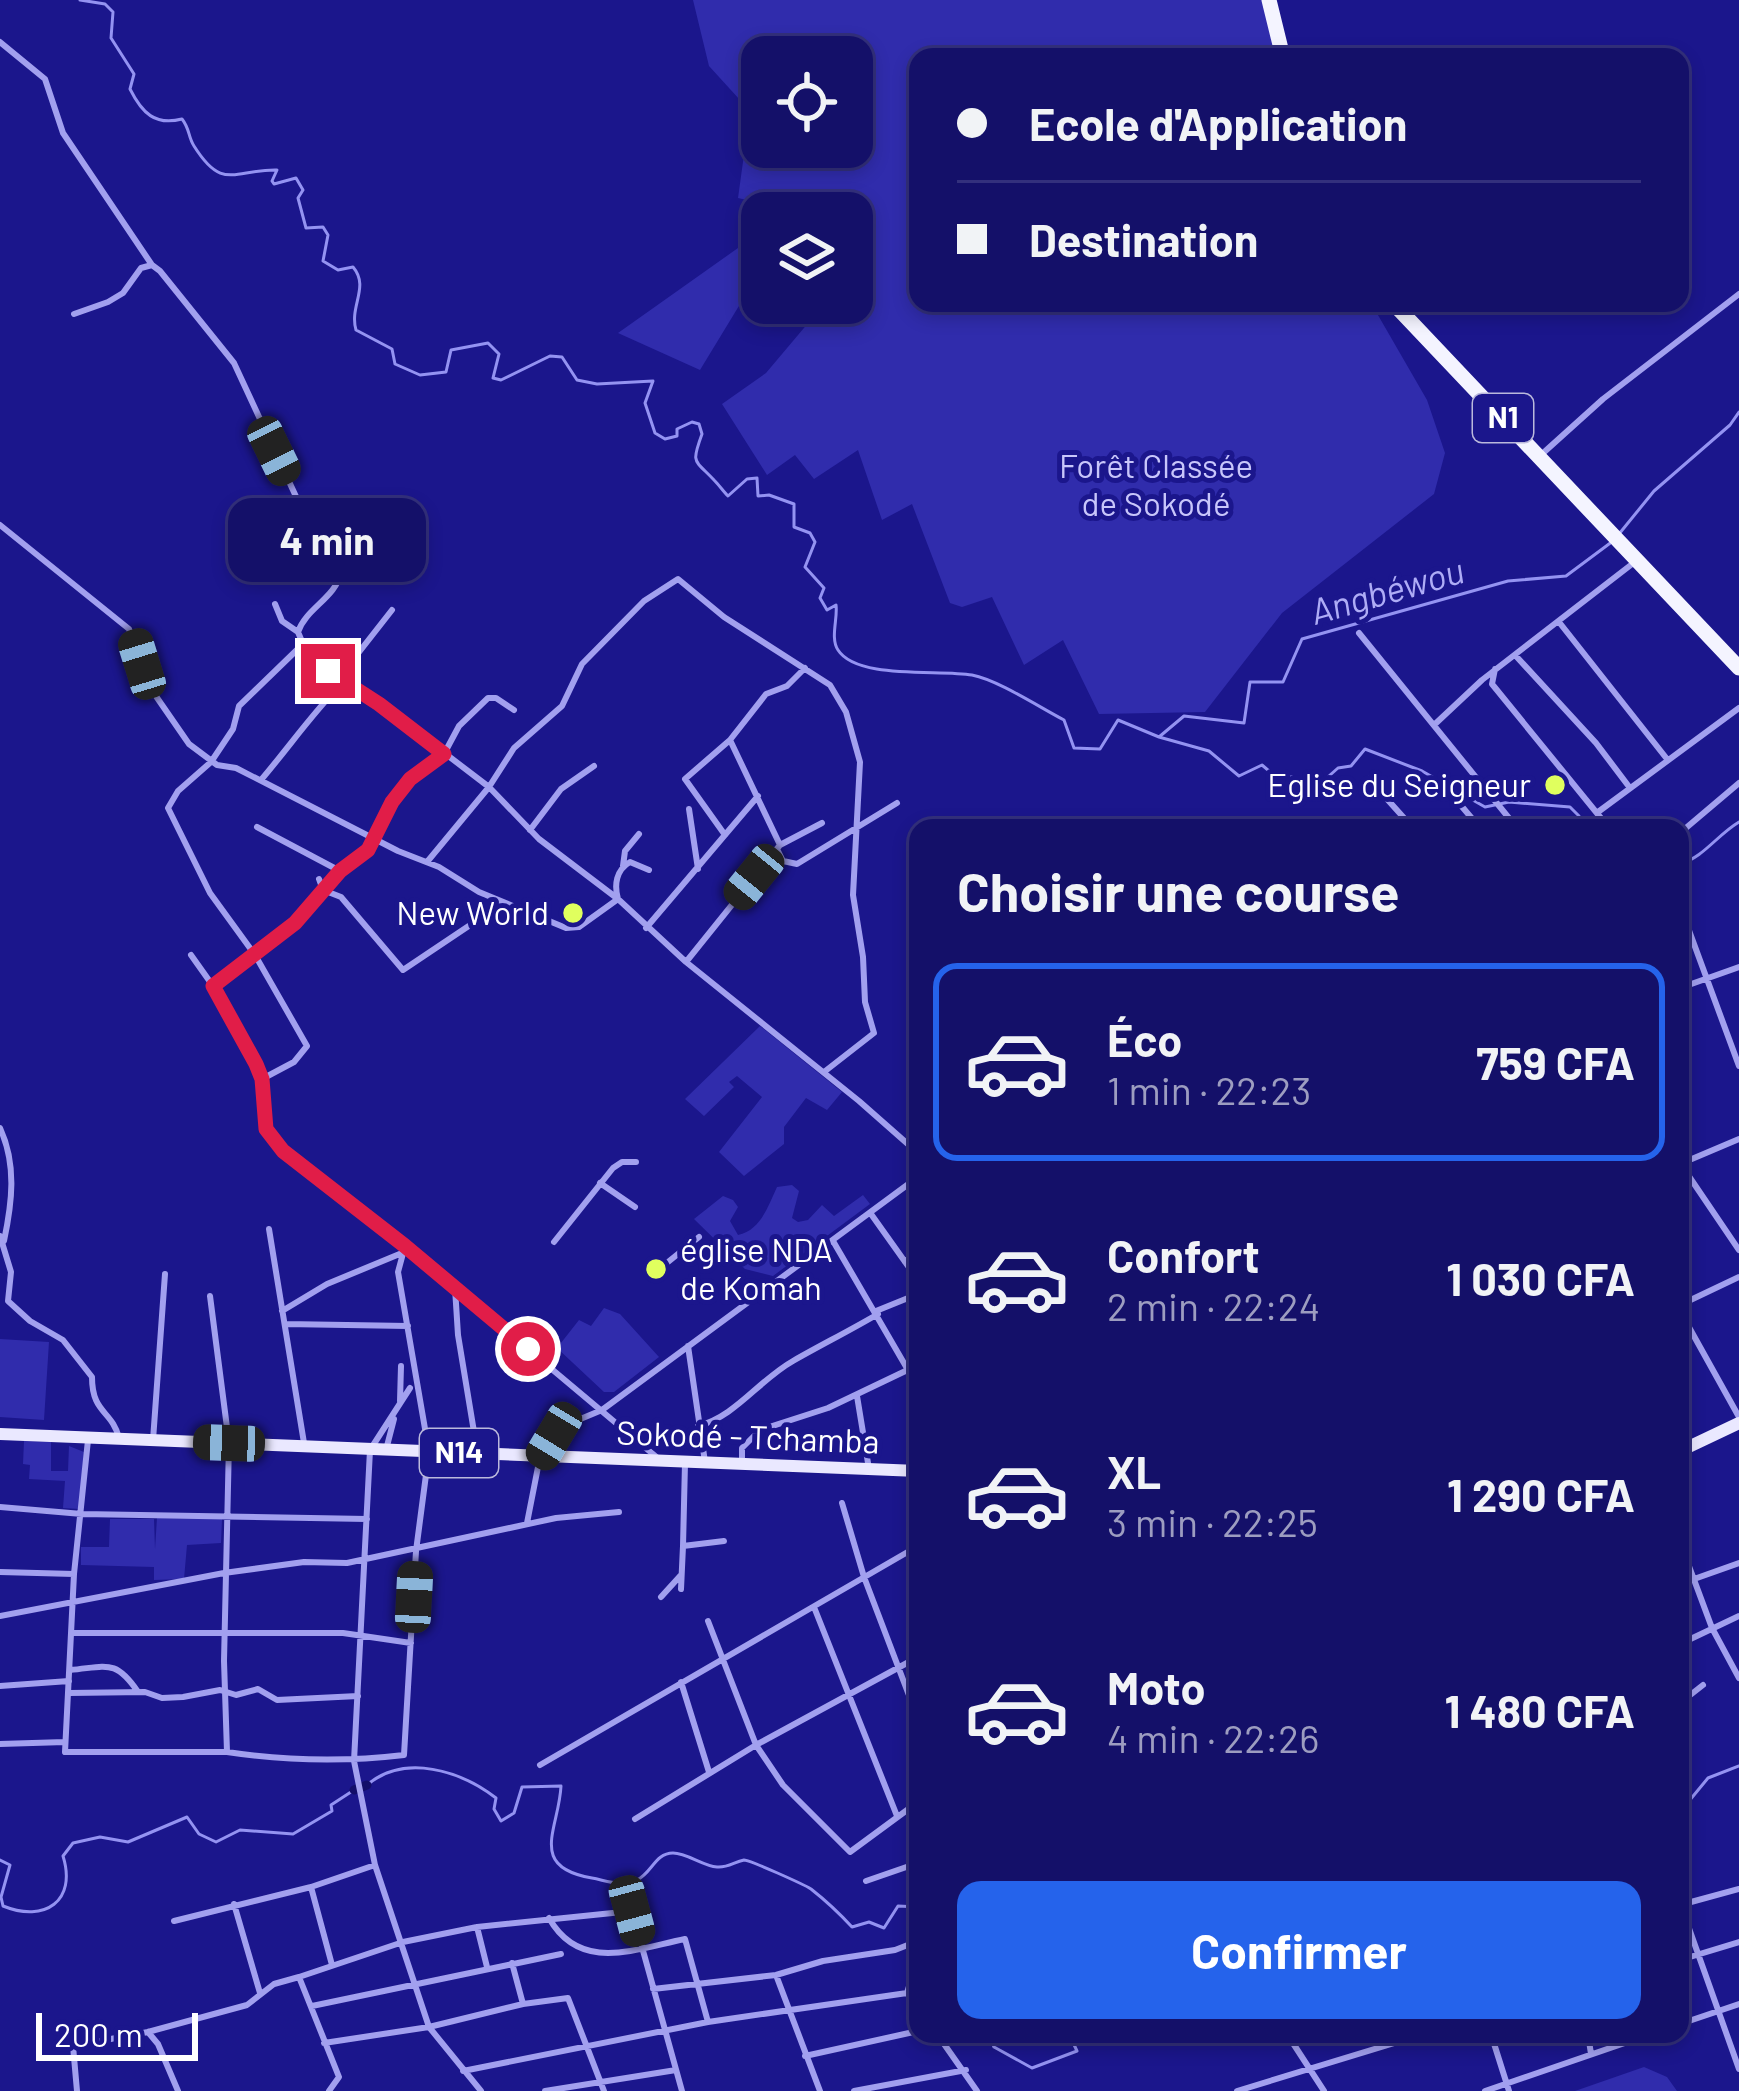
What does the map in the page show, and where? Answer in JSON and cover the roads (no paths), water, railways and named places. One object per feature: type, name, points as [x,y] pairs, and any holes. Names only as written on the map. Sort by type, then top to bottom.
[{"type":"highway","points":[[1269,0],[1281,48]]},
{"type":"highway","name":"N1","points":[[1402,312],[1739,668]]},
{"type":"main road","points":[[1689,1446],[1739,1420]]},
{"type":"main road","name":"Sokodé - Tchamba","points":[[0,1433],[909,1471]]},
{"type":"street","points":[[0,42],[45,79],[64,133],[152,265],[234,363],[299,503],[341,572],[337,586],[302,620],[298,632]]},
{"type":"street","points":[[74,314],[109,302],[123,293],[141,268],[152,265]]},
{"type":"street","points":[[1540,456],[1604,399],[1739,294]]},
{"type":"street","points":[[0,525],[129,629],[151,689],[189,744],[211,762],[261,781],[503,902],[566,928],[575,928],[618,899]]},
{"type":"street","points":[[1434,725],[1482,680],[1639,559]]},
{"type":"street","points":[[427,862],[489,787],[514,748],[562,706],[582,664],[644,601],[678,578],[724,617],[806,668],[838,695],[859,753],[853,895],[866,1006],[874,1033],[824,1072]]},
{"type":"street","points":[[275,604],[282,621],[343,682],[489,787],[530,830],[909,1145]]},
{"type":"street","points":[[261,781],[285,755],[288,742],[343,682],[345,670],[392,610]]},
{"type":"street","points":[[1559,622],[1667,760]]},
{"type":"street","points":[[1359,633],[1510,819]]},
{"type":"street","points":[[262,1079],[294,1061],[307,1046],[255,955],[210,892],[168,808],[178,791],[211,762],[233,729],[239,706],[303,644]]},
{"type":"street","points":[[1515,655],[1596,743],[1630,788]]},
{"type":"street","points":[[725,836],[685,779],[730,740],[766,694],[787,686],[806,668]]},
{"type":"street","points":[[1492,684],[1495,670]]},
{"type":"street","points":[[1482,680],[1492,684],[1603,819]]},
{"type":"street","points":[[213,986],[295,923],[340,871],[368,850],[392,802],[410,779],[444,754],[459,726],[488,698],[514,710]]},
{"type":"street","points":[[1598,812],[1739,708]]},
{"type":"street","points":[[730,740],[783,861],[797,864],[897,803]]},
{"type":"street","points":[[530,830],[561,789],[594,766]]},
{"type":"street","points":[[1370,779],[1405,819]]},
{"type":"street","points":[[1689,825],[1739,783]]},
{"type":"street","points":[[467,811],[490,795],[502,800]]},
{"type":"street","points":[[646,928],[758,796]]},
{"type":"street","points":[[1453,796],[1472,819]]},
{"type":"street","points":[[689,809],[698,869]]},
{"type":"street","points":[[686,962],[778,847],[822,824]]},
{"type":"street","points":[[257,827],[340,871]]},
{"type":"street","points":[[618,899],[615,886],[625,851],[639,834]]},
{"type":"street","points":[[622,869],[630,862],[649,870]]},
{"type":"street","points":[[319,879],[323,890],[341,897],[403,970],[503,902]]},
{"type":"street","points":[[1689,930],[1738,1061]]},
{"type":"street","points":[[191,955],[213,986],[262,1079],[266,1129],[283,1151],[662,1462]]},
{"type":"street","points":[[1689,985],[1739,967]]},
{"type":"street","points":[[0,1128],[10,1153],[11,1172],[11,1206],[2,1240],[11,1272],[8,1300],[75,1351],[92,1377],[92,1398],[117,1428],[119,1438]]},
{"type":"street","points":[[1689,1159],[1739,1139]]},
{"type":"street","points":[[554,1242],[622,1162],[635,1162]]},
{"type":"street","points":[[1689,1176],[1739,1250]]},
{"type":"street","points":[[600,1184],[635,1207]]},
{"type":"street","points":[[526,1525],[542,1456],[554,1436],[602,1410],[909,1184]]},
{"type":"street","points":[[871,1214],[909,1268]]},
{"type":"street","points":[[269,1229],[304,1446]]},
{"type":"street","points":[[668,1262],[699,1237]]},
{"type":"street","points":[[742,1465],[742,1448],[760,1430],[857,1396],[908,1370],[833,1241]]},
{"type":"street","points":[[282,1311],[327,1284],[404,1249]]},
{"type":"street","points":[[404,1249],[398,1272],[410,1388],[370,1450],[355,1774],[375,1865],[429,2027],[481,2091]]},
{"type":"street","points":[[905,1262],[909,1259]]},
{"type":"street","points":[[154,1440],[165,1274]]},
{"type":"street","points":[[1689,1303],[1739,1276]]},
{"type":"street","points":[[454,1288],[478,1454]]},
{"type":"street","points":[[210,1296],[229,1443],[224,1573],[227,1752]]},
{"type":"street","points":[[698,1426],[730,1412],[740,1399],[814,1346],[838,1338],[909,1298]]},
{"type":"street","points":[[284,1324],[407,1326]]},
{"type":"street","points":[[1689,1325],[1739,1420]]},
{"type":"street","points":[[688,1346],[705,1463]]},
{"type":"street","points":[[88,1437],[64,1752],[227,1752],[354,1761],[404,1754],[416,1551],[429,1451],[401,1366]]},
{"type":"street","points":[[857,1396],[868,1463]]},
{"type":"street","points":[[386,1450],[400,1403]]},
{"type":"street","points":[[681,1589],[685,1463]]},
{"type":"street","points":[[842,1504],[909,1694]]},
{"type":"street","points":[[0,1507],[82,1514],[368,1519]]},
{"type":"street","points":[[0,1616],[224,1573],[304,1562],[346,1564],[526,1525],[619,1512]]},
{"type":"street","points":[[683,1546],[724,1541]]},
{"type":"street","points":[[540,1765],[909,1551]]},
{"type":"street","points":[[1689,1581],[1739,1563]]},
{"type":"street","points":[[1689,1566],[1712,1628],[1739,1678]]},
{"type":"street","points":[[0,1572],[74,1574]]},
{"type":"street","points":[[662,1597],[681,1575]]},
{"type":"street","points":[[814,1607],[897,1816]]},
{"type":"street","points":[[1689,1640],[1739,1616]]},
{"type":"street","points":[[708,1621],[757,1744],[783,1785],[850,1852],[909,1808]]},
{"type":"street","points":[[74,1633],[344,1633],[412,1643]]},
{"type":"street","points":[[635,1819],[757,1744],[909,1663]]},
{"type":"street","points":[[70,1670],[117,1668],[138,1692]]},
{"type":"street","points":[[0,1686],[69,1681]]},
{"type":"street","points":[[680,1682],[709,1772]]},
{"type":"street","points":[[1689,1698],[1703,1685]]},
{"type":"street","points":[[68,1693],[183,1697],[258,1690],[277,1700],[358,1696]]},
{"type":"street","points":[[0,1744],[65,1742]]},
{"type":"street","points":[[174,1921],[311,1887],[375,1865]]},
{"type":"street","points":[[866,1880],[909,1866]]},
{"type":"street","points":[[311,1887],[332,1965]]},
{"type":"street","points":[[1689,1902],[1739,1888]]},
{"type":"street","points":[[234,1904],[260,1993]]},
{"type":"street","points":[[77,2091],[73,2046],[247,2006],[260,1993],[403,1942],[477,1927],[632,1911],[682,2091]]},
{"type":"street","points":[[549,1918],[558,1935],[593,1955],[686,1939],[708,2022]]},
{"type":"street","points":[[477,1927],[487,1967]]},
{"type":"street","points":[[1689,1930],[1739,2069]]},
{"type":"street","points":[[1689,1958],[1739,1942]]},
{"type":"street","points":[[652,1989],[776,1975],[909,1945]]},
{"type":"street","points":[[310,2006],[561,1954]]},
{"type":"street","points":[[512,1963],[523,2004]]},
{"type":"street","points":[[776,1975],[820,2091]]},
{"type":"street","points":[[299,1977],[339,2077],[329,2091]]},
{"type":"street","points":[[907,1993],[909,1986]]},
{"type":"street","points":[[463,2071],[708,2022],[907,1993]]},
{"type":"street","points":[[324,2043],[568,1998],[604,2091]]},
{"type":"street","points":[[1689,2021],[1739,2004]]},
{"type":"street","points":[[148,2032],[178,2091]]},
{"type":"street","points":[[805,2056],[909,2033]]},
{"type":"street","points":[[944,2043],[977,2091]]},
{"type":"street","points":[[1294,2043],[1324,2091]]},
{"type":"street","points":[[1237,2091],[1392,2043]]},
{"type":"street","points":[[1494,2043],[1508,2087]]},
{"type":"street","points":[[1589,2043],[1591,2055]]},
{"type":"street","points":[[1485,2091],[1508,2087],[1626,2043]]},
{"type":"street","points":[[545,2091],[676,2070]]},
{"type":"street","points":[[854,2091],[966,2070]]},
{"type":"waterway","name":"Angbéwou","points":[[80,0],[105,4],[113,12],[111,38],[134,74],[130,89],[135,97],[157,119],[182,119],[194,146],[213,169],[230,175],[277,170],[274,184],[296,178],[303,190],[298,198],[306,228],[323,227],[328,235],[323,261],[338,270],[353,267],[358,274],[356,330],[392,349],[395,364],[420,375],[446,372],[451,350],[488,343],[499,354],[493,378],[501,380],[550,356],[562,357],[577,380],[597,384],[653,381],[645,403],[655,433],[665,439],[677,436],[677,429],[692,422],[699,424],[702,434],[696,460],[728,496],[747,479],[757,478],[758,496],[794,504],[794,527],[810,533],[815,542],[805,567],[824,588],[820,598],[827,610],[836,605],[836,645],[848,659],[880,670],[972,675],[994,682],[1064,720],[1074,748],[1100,749],[1118,720],[1159,737],[1184,716],[1244,723],[1250,682],[1283,682],[1302,639],[1508,581],[1566,576],[1613,541]]},
{"type":"waterway","name":"Angbéwou","points":[[1619,534],[1654,491],[1739,412]]},
{"type":"waterway","points":[[1159,737],[1209,751],[1239,776],[1262,765],[1275,776],[1292,777],[1298,785],[1307,779],[1320,784],[1338,768],[1351,766],[1365,749],[1422,771],[1485,807],[1509,802],[1570,807],[1580,819]]},
{"type":"waterway","points":[[1689,860],[1739,822]]},
{"type":"waterway","points":[[1689,1801],[1708,1778],[1739,1766]]},
{"type":"waterway","points":[[367,1785],[398,1770],[433,1769],[466,1780],[496,1798],[494,1809],[501,1821],[514,1813],[522,1787],[561,1786],[553,1855],[572,1873],[609,1882],[637,1880],[662,1856],[673,1853],[717,1867],[744,1860],[766,1868],[811,1889],[852,1927],[869,1922],[884,1928],[898,1906],[909,1907]]},
{"type":"waterway","points":[[354,1790],[367,1785]]},
{"type":"waterway","points":[[0,1860],[10,1865],[3,1906],[44,1910],[61,1896],[66,1872],[63,1856],[73,1843],[100,1837],[128,1842],[187,1817],[199,1834],[216,1842],[240,1830],[293,1834],[332,1811],[331,1805],[354,1790]]},
{"type":"waterway","points":[[992,2043],[1032,2068],[1077,2051],[1073,2043]]},
{"type":"waterway","points":[[1130,2043],[1140,2043]]},
{"type":"place","name":"Eglise du Seigneur","points":[[1555,785]]},
{"type":"place","name":"New World","points":[[573,913]]},
{"type":"place","name":"église NDA de Komah","points":[[656,1269]]},
{"type":"park label","name":"Forêt Classée de Sokodé","points":[[1156,485]]}]
